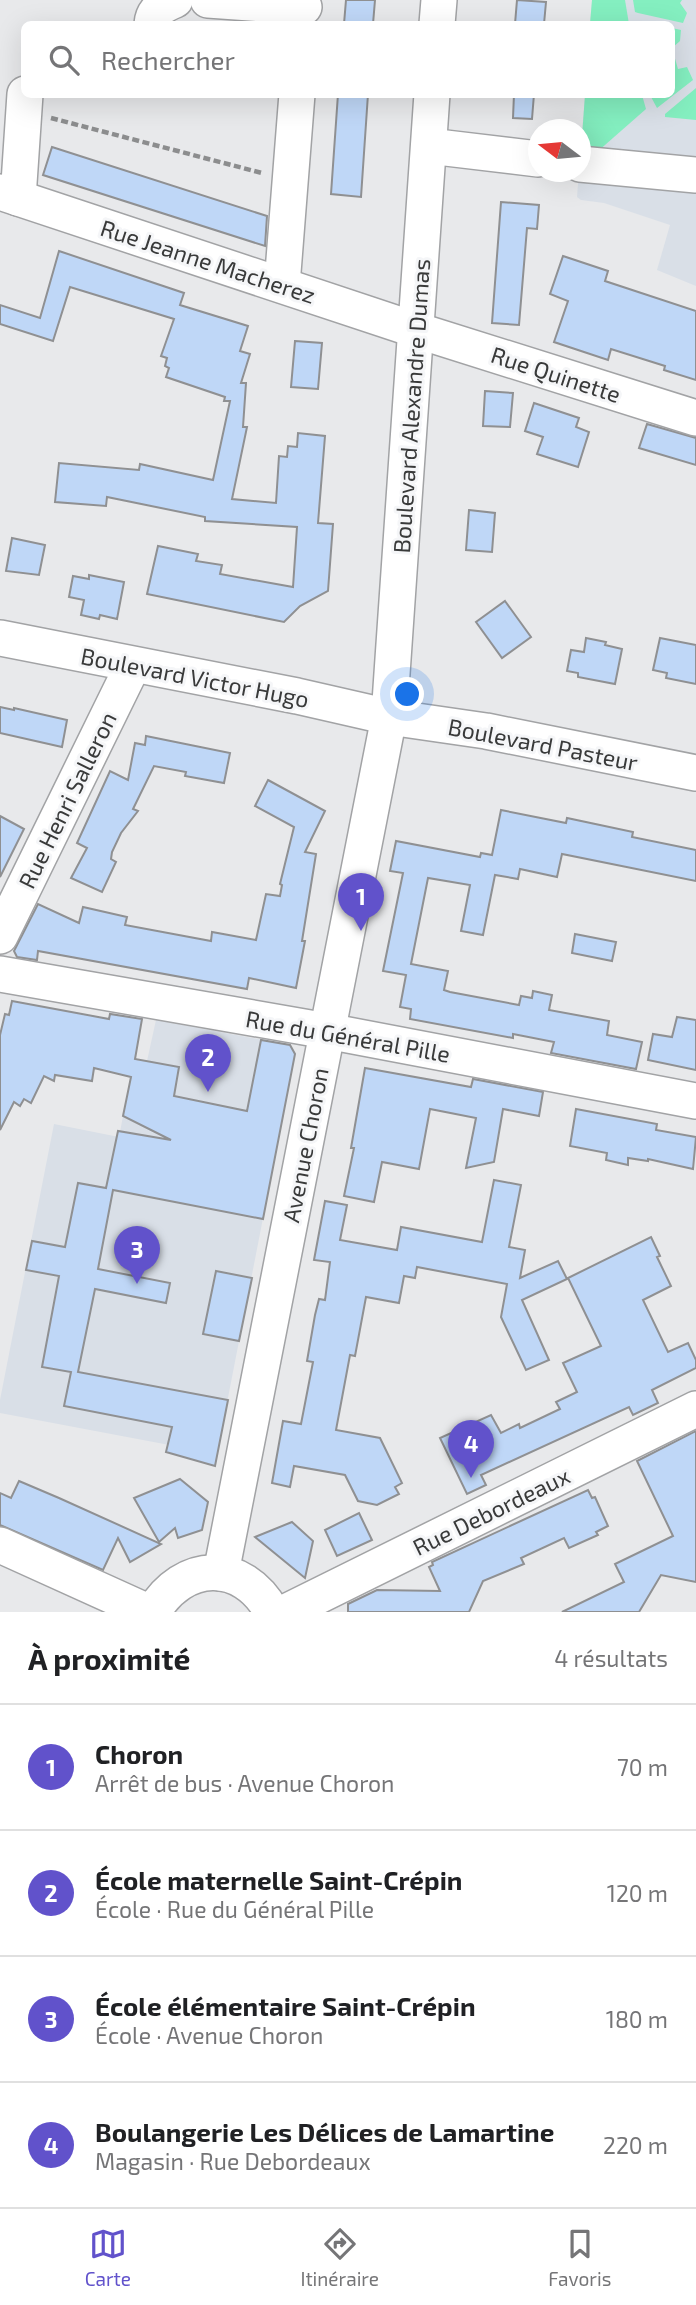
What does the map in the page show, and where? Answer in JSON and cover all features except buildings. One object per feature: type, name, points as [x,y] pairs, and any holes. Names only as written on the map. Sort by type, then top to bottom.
[{"type":"street","points":[[152,21],[153,16],[163,5],[175,0]]},
{"type":"street","points":[[208,0],[303,11]]},
{"type":"street","points":[[437,21],[439,0]]},
{"type":"street","points":[[282,285],[297,98]]},
{"type":"street","name":"Boulevard Alexandre Dumas","points":[[389,717],[432,98]]},
{"type":"street","points":[[9,195],[25,103]]},
{"type":"street","points":[[429,146],[528,158]]},
{"type":"street","points":[[591,165],[696,175]]},
{"type":"street","name":"Rue Jeanne Macherez","points":[[9,195],[416,330]]},
{"type":"street","name":"Rue Quinette","points":[[416,330],[696,418]]},
{"type":"street","name":"Boulevard Victor Hugo","points":[[0,638],[297,696],[389,717]]},
{"type":"street","name":"Rue Henri Salleron","points":[[0,936],[133,665]]},
{"type":"street","name":"Boulevard Pasteur","points":[[389,717],[486,731],[696,773]]},
{"type":"street","name":"Avenue Choron","points":[[221,1573],[389,717]]},
{"type":"street","name":"Rue du Général Pille","points":[[0,974],[327,1031],[696,1101]]},
{"type":"street","name":"Rue Debordeaux","points":[[286,1612],[696,1409]]},
{"type":"street","points":[[0,1545],[150,1612],[163,1595],[179,1581],[199,1573],[221,1573],[244,1580],[263,1596],[272,1612]]},
{"type":"path","points":[[25,103],[290,180]]},
{"type":"shaded area","points":[[592,0],[696,0],[696,286],[657,270],[670,225],[577,197],[578,182],[591,182],[591,119],[583,119],[585,98],[675,98],[675,21],[590,21]]},
{"type":"shaded area","points":[[156,1020],[290,1045],[295,1054],[217,1454],[0,1413],[0,1400],[54,1124],[119,1137],[134,1059],[147,1061]]},
{"type":"green space","points":[[592,0],[625,0],[628,21],[590,21]]},
{"type":"green space","points":[[633,0],[682,0],[680,3],[687,13],[683,23],[635,12]]},
{"type":"green space","points":[[675,29],[681,30],[680,41],[675,45]]},
{"type":"green space","points":[[675,58],[678,69],[687,67],[693,80],[675,94]]},
{"type":"green space","points":[[696,88],[696,120],[665,117],[665,114]]},
{"type":"green space","points":[[585,98],[643,98],[646,109],[597,152],[591,151],[591,119],[583,119]]},
{"type":"green space","points":[[652,98],[670,98],[657,108]]},
{"type":"place","name":"Choron","points":[[361,931]]},
{"type":"place","name":"École maternelle Saint-Crépin","points":[[208,1092]]},
{"type":"place","name":"École élémentaire Saint-Crépin","points":[[137,1284]]},
{"type":"place","name":"Boulangerie Les Délices de Lamartine","points":[[471,1478]]}]
